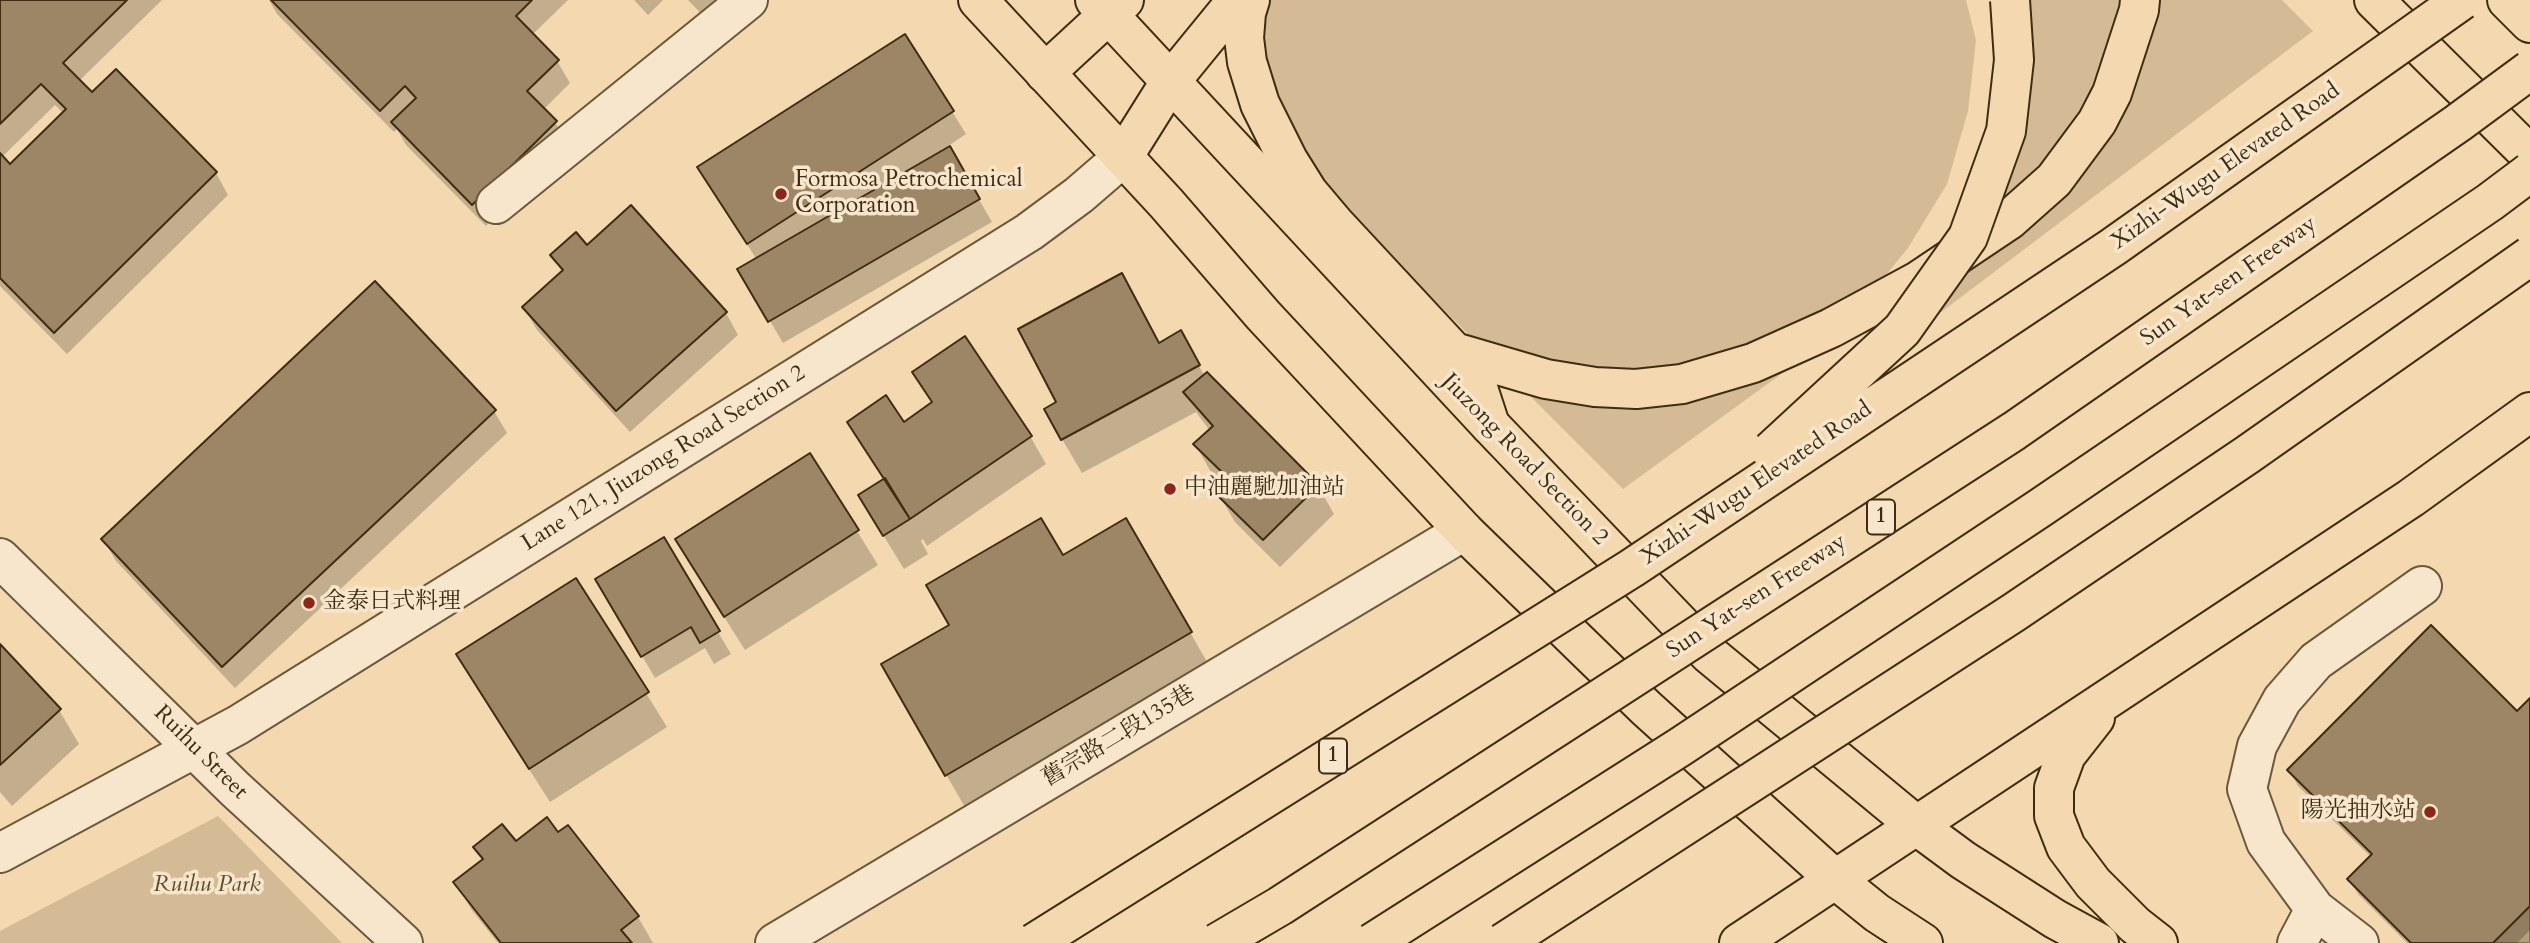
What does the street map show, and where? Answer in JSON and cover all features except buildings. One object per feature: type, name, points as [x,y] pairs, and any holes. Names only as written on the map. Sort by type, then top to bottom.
[{"type":"main road","points":[[978,0],[1166,203],[1263,315],[1464,531],[1646,708],[1836,880],[1877,913],[1923,943]]},
{"type":"main road","points":[[1124,158],[1170,82],[1237,0]]},
{"type":"main road","points":[[1251,0],[1246,13],[1244,38],[1247,62],[1260,104],[1288,160],[1308,192],[1335,224],[1454,352],[1476,382],[1490,425]]},
{"type":"main road","points":[[1632,568],[1794,432],[1902,330],[1968,237],[2006,131],[2014,60],[2010,0]]},
{"type":"main road","points":[[1454,352],[1546,379],[1595,387],[1636,389],[1682,384],[1753,363],[1831,328],[1918,281],[2009,220],[2054,180],[2097,122],[2112,93],[2140,10],[2140,0]]},
{"type":"main road","points":[[2374,0],[2530,155]]},
{"type":"main road","name":"Xizhi-Wugu Elevated Road","points":[[1034,943],[1632,568],[2113,247],[2462,0]]},
{"type":"main road","points":[[2507,0],[2530,23]]},
{"type":"main road","points":[[1045,73],[1109,5]]},
{"type":"main road","name":"Jiuzong Road Section 2","points":[[1109,5],[1170,82],[1490,425],[1709,654],[1917,826],[1975,868],[2054,919],[2099,943]]},
{"type":"main road","name":"Sun Yat-sen Freeway","points":[[1217,943],[1280,906],[2014,430],[2458,123],[2530,70]]},
{"type":"main road","points":[[1372,943],[1679,747],[2040,508],[2490,202],[2530,172]]},
{"type":"main road","points":[[1503,943],[2013,613],[2247,455],[2530,256]]},
{"type":"main road","points":[[1739,943],[2411,498],[2530,412]]},
{"type":"main road","points":[[2134,680],[2089,724],[2066,755],[2054,788],[2054,816],[2066,847],[2093,883],[2135,925],[2158,943]]},
{"type":"street","points":[[496,204],[748,0]]},
{"type":"street","name":"Lane 121, Jiuzong Road Section 2","points":[[0,853],[250,718],[1029,232],[1124,158]]},
{"type":"street","name":"舊宗路二段135巷","points":[[775,943],[1464,531]]},
{"type":"street","name":"Ruihu Street","points":[[0,558],[235,789],[403,943]]},
{"type":"street","points":[[2359,943],[2315,909],[2266,842],[2247,789],[2258,746],[2282,700],[2316,661],[2422,586]]},
{"type":"street","points":[[2297,943],[2315,909]]},
{"type":"green space","points":[[1247,0],[1966,0],[1976,40],[1968,111],[1947,184],[1908,248],[1839,332],[1623,489],[1315,181],[1260,109]]},
{"type":"green space","points":[[2010,0],[2282,0],[2313,31],[1936,316],[1926,308],[1972,221]]},
{"type":"green space","name":"Ruihu Park","points":[[218,816],[342,943],[0,943],[0,931]]},
{"type":"shaded area","points":[[2530,906],[2530,943],[2493,943]]},
{"type":"place","name":"Formosa Petrochemical Corporation","points":[[781,194]]},
{"type":"place","name":"中油麗馳加油站","points":[[1170,489]]},
{"type":"place","name":"金泰日式料理","points":[[309,603]]},
{"type":"place","name":"陽光抽水站","points":[[2430,812]]}]
